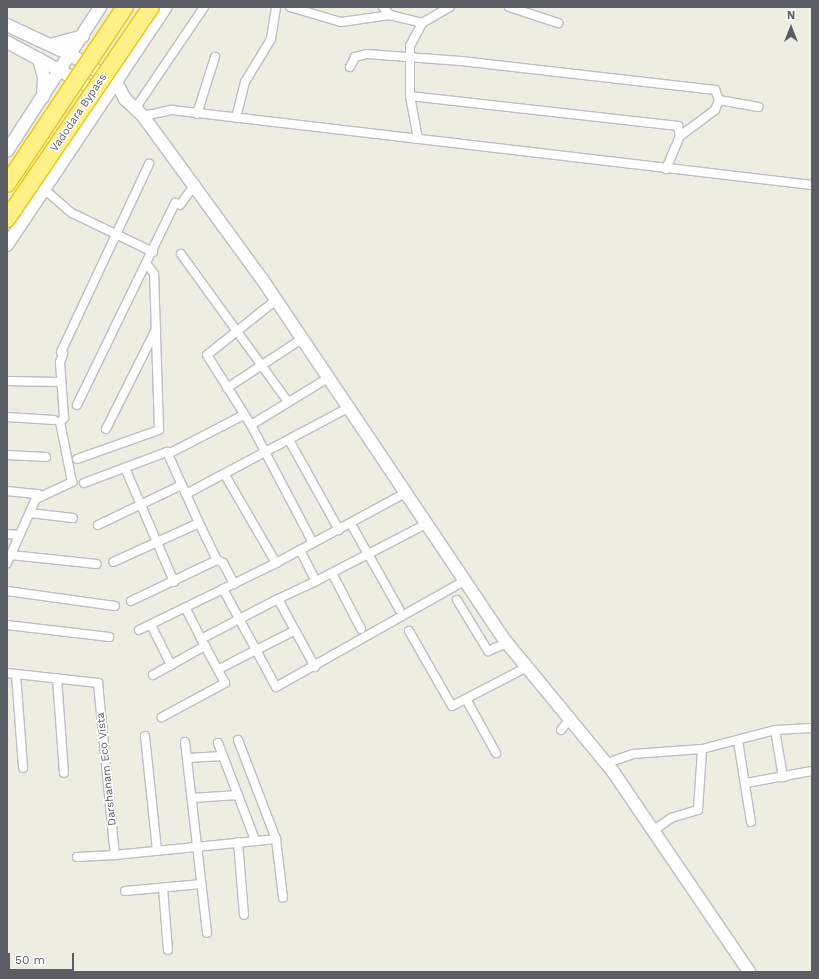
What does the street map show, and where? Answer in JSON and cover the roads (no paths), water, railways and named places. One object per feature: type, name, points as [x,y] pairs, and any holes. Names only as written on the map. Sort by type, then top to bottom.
[{"type":"highway","name":"Vadodara Bypass","points":[[7,184],[125,7]]},
{"type":"highway","name":"Vadodara Bypass","points":[[7,219],[151,7]]},
{"type":"main road","points":[[7,151],[61,71],[100,7]]},
{"type":"main road","points":[[8,244],[166,7]]},
{"type":"main road","points":[[7,25],[71,55],[116,82],[125,99],[139,112],[194,184],[276,300],[507,643],[526,668],[607,763],[654,830],[749,972]]},
{"type":"main road","points":[[50,45],[83,36]]},
{"type":"main road","points":[[7,42],[107,97],[125,99]]},
{"type":"main road","points":[[39,60],[44,78],[42,98]]},
{"type":"street","points":[[139,112],[204,7]]},
{"type":"street","points":[[236,118],[244,82],[271,39],[276,7]]},
{"type":"street","points":[[290,7],[341,22],[390,15],[422,23]]},
{"type":"street","points":[[383,7],[390,15]]},
{"type":"street","points":[[418,139],[410,96],[410,57],[412,39],[422,23],[450,7]]},
{"type":"street","points":[[509,7],[558,23]]},
{"type":"street","points":[[350,67],[355,57],[361,55],[410,57],[706,87],[715,90],[719,100]]},
{"type":"street","points":[[197,114],[215,57]]},
{"type":"street","points":[[410,96],[678,126],[680,136],[666,169]]},
{"type":"street","points":[[719,100],[758,107]]},
{"type":"street","points":[[680,136],[707,119],[719,100]]},
{"type":"street","points":[[139,112],[172,110],[812,185]]},
{"type":"street","points":[[7,563],[19,535],[38,498],[72,482],[60,422],[64,418],[60,362],[62,353],[149,164]]},
{"type":"street","points":[[77,405],[178,204],[194,184]]},
{"type":"street","points":[[44,189],[65,208],[153,252]]},
{"type":"street","points":[[181,254],[237,329],[288,402]]},
{"type":"street","points":[[77,459],[159,430],[154,274],[147,264]]},
{"type":"street","points":[[276,300],[207,352],[266,452],[313,543]]},
{"type":"street","points":[[106,429],[156,328]]},
{"type":"street","points":[[227,388],[302,339]]},
{"type":"street","points":[[251,425],[328,378]]},
{"type":"street","points":[[7,381],[56,382]]},
{"type":"street","points":[[186,494],[225,475],[348,408]]},
{"type":"street","points":[[84,483],[168,454],[244,415]]},
{"type":"street","points":[[7,417],[54,420]]},
{"type":"street","points":[[289,440],[339,530]]},
{"type":"street","points":[[168,454],[217,560],[223,563],[234,584]]},
{"type":"street","points":[[7,455],[46,457]]},
{"type":"street","points":[[125,468],[174,582]]},
{"type":"street","points":[[225,475],[276,563]]},
{"type":"street","points":[[98,525],[182,485]]},
{"type":"street","points":[[7,491],[36,492],[38,498]]},
{"type":"street","points":[[139,630],[186,609],[276,563],[351,524],[405,493]]},
{"type":"street","points":[[30,513],[73,518]]},
{"type":"street","points":[[113,562],[199,523]]},
{"type":"street","points":[[351,524],[369,553],[399,609]]},
{"type":"street","points":[[153,675],[240,620],[278,599],[332,573],[426,524]]},
{"type":"street","points":[[7,534],[19,535]]},
{"type":"street","points":[[300,550],[316,581]]},
{"type":"street","points":[[11,555],[97,564]]},
{"type":"street","points":[[131,601],[174,582],[217,560]]},
{"type":"street","points":[[332,573],[361,629]]},
{"type":"street","points":[[223,589],[276,687],[315,667],[466,580]]},
{"type":"street","points":[[7,591],[115,606]]},
{"type":"street","points":[[278,599],[294,631],[315,667]]},
{"type":"street","points":[[457,600],[488,651],[507,643]]},
{"type":"street","points":[[162,717],[224,685],[219,669],[186,609]]},
{"type":"street","points":[[7,625],[109,637]]},
{"type":"street","points":[[150,625],[171,665]]},
{"type":"street","points":[[219,669],[294,631]]},
{"type":"street","points":[[409,631],[451,706],[526,668]]},
{"type":"street","name":"Darshanam Eco Vista","points":[[7,673],[98,684],[115,855]]},
{"type":"street","points":[[16,674],[23,768]]},
{"type":"street","points":[[57,678],[64,773]]},
{"type":"street","points":[[466,699],[496,754]]},
{"type":"street","points":[[561,730],[570,719]]},
{"type":"street","points":[[607,763],[633,754],[702,749],[738,741],[775,730],[812,728]]},
{"type":"street","points":[[775,730],[784,777]]},
{"type":"street","points":[[145,736],[156,850]]},
{"type":"street","points":[[238,740],[276,839],[283,898]]},
{"type":"street","points":[[738,741],[746,783],[751,822]]},
{"type":"street","points":[[185,742],[207,933]]},
{"type":"street","points":[[218,743],[255,840]]},
{"type":"street","points":[[654,830],[671,818],[698,810],[702,749]]},
{"type":"street","points":[[187,758],[223,756]]},
{"type":"street","points":[[746,783],[812,772]]},
{"type":"street","points":[[192,798],[238,795]]},
{"type":"street","points":[[77,857],[115,855],[198,845],[276,839]]},
{"type":"street","points":[[238,842],[244,915]]},
{"type":"street","points":[[125,891],[202,884]]},
{"type":"street","points":[[163,888],[168,950]]}]
